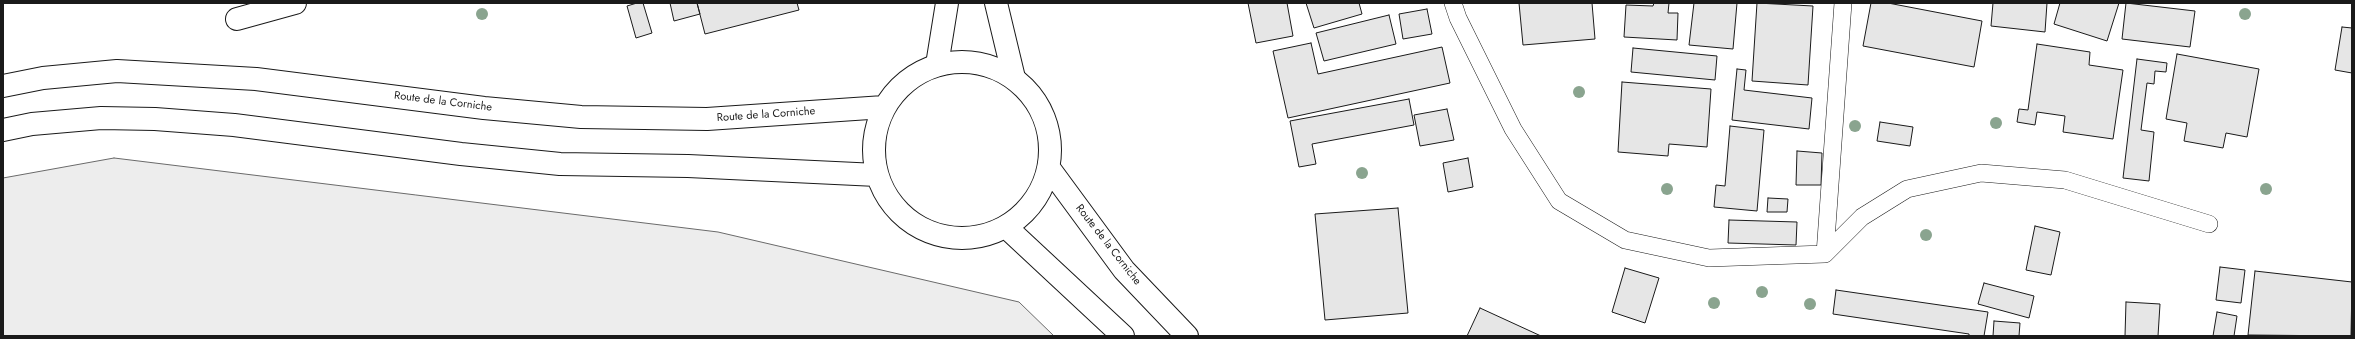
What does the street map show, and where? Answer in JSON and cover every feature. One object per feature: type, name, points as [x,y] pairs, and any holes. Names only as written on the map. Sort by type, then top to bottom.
[{"type":"main road","points":[[237,20],[295,3]]},
{"type":"main road","points":[[937,65],[947,3]]},
{"type":"main road","points":[[996,3],[1014,78]]},
{"type":"main road","points":[[963,61],[990,66],[1014,78],[1037,103],[1049,134],[1049,168],[1041,192],[1026,212],[1006,227],[977,238],[944,237],[915,225],[891,204],[877,175],[874,140],[884,107],[898,88],[915,74],[937,65],[963,61]]},
{"type":"main road","name":"Route de la Corniche","points":[[3,86],[42,78],[117,71],[256,79],[484,108],[581,117],[707,119],[884,107]]},
{"type":"main road","points":[[3,130],[32,124],[101,118],[155,119],[234,125],[461,154],[560,164],[688,166],[877,175]]},
{"type":"main road","name":"Route de la Corniche","points":[[1049,168],[1124,270],[1187,336]]},
{"type":"main road","points":[[1006,227],[1123,336]]},
{"type":"lane","points":[[1453,3],[1458,18],[1513,129],[1559,201],[1625,240],[1709,258],[1826,254],[1862,217],[1907,189],[1981,173],[2065,180],[2209,224]]},
{"type":"lane","points":[[1826,254],[1843,3]]},
{"type":"shaded area","points":[[114,158],[718,232],[1019,302],[1054,336],[3,336],[3,178]]},
{"type":"building","points":[[643,3],[652,33],[636,38],[627,6]]},
{"type":"building","points":[[670,3],[697,3],[700,14],[674,21]]},
{"type":"building","points":[[697,3],[797,3],[799,10],[705,34]]},
{"type":"building","points":[[1248,3],[1287,3],[1293,36],[1256,43]]},
{"type":"building","points":[[1306,3],[1359,3],[1362,14],[1314,28]]},
{"type":"building","points":[[1519,3],[1592,3],[1595,39],[1523,45]]},
{"type":"building","points":[[1654,3],[1669,3],[1668,13],[1678,13],[1677,40],[1624,37],[1626,5],[1653,6]]},
{"type":"building","points":[[1694,3],[1737,3],[1733,49],[1689,45]]},
{"type":"building","points":[[1757,3],[1813,6],[1808,85],[1752,81]]},
{"type":"building","points":[[1871,3],[1888,3],[1982,21],[1974,67],[1863,46]]},
{"type":"building","points":[[1993,3],[2047,3],[2045,32],[1991,26]]},
{"type":"building","points":[[2060,3],[2119,3],[2107,41],[2054,24]]},
{"type":"building","points":[[2126,3],[2195,11],[2190,47],[2122,39]]},
{"type":"building","points":[[1427,9],[1432,34],[1403,39],[1399,14]]},
{"type":"building","points":[[1389,15],[1396,44],[1324,61],[1316,33]]},
{"type":"building","points":[[2342,27],[2352,28],[2352,73],[2335,70]]},
{"type":"building","points":[[1311,43],[1318,74],[1442,47],[1450,83],[1288,118],[1273,51]]},
{"type":"building","points":[[2037,44],[2090,52],[2089,65],[2123,70],[2113,139],[2063,132],[2065,116],[2037,112],[2035,125],[2017,122],[2019,109],[2028,110]]},
{"type":"building","points":[[1633,48],[1717,56],[1715,80],[1631,72]]},
{"type":"building","points":[[2177,54],[2259,69],[2247,137],[2226,133],[2223,148],[2184,141],[2187,123],[2166,119]]},
{"type":"building","points":[[2137,59],[2167,63],[2166,72],[2155,71],[2154,84],[2147,83],[2141,130],[2154,132],[2149,181],[2123,178]]},
{"type":"building","points":[[1737,69],[1746,70],[1744,90],[1812,98],[1809,129],[1732,120]]},
{"type":"building","points":[[1622,82],[1711,89],[1707,147],[1669,144],[1668,156],[1618,152]]},
{"type":"building","points":[[1409,99],[1414,125],[1312,144],[1316,164],[1299,167],[1290,121]]},
{"type":"building","points":[[1447,109],[1454,140],[1420,146],[1414,115]]},
{"type":"building","points":[[1880,122],[1913,127],[1910,146],[1877,141]]},
{"type":"building","points":[[1730,126],[1764,130],[1757,211],[1714,207],[1716,185],[1725,186]]},
{"type":"building","points":[[1797,151],[1822,153],[1821,185],[1796,185]]},
{"type":"building","points":[[1468,158],[1473,187],[1448,192],[1443,163]]},
{"type":"building","points":[[1768,198],[1788,199],[1787,212],[1767,212]]},
{"type":"building","points":[[1398,208],[1408,313],[1325,320],[1315,214]]},
{"type":"building","points":[[1729,220],[1797,222],[1796,245],[1728,243]]},
{"type":"building","points":[[2035,226],[2060,232],[2051,275],[2026,270]]},
{"type":"building","points":[[2220,267],[2245,270],[2241,303],[2216,300]]},
{"type":"building","points":[[1625,268],[1659,278],[1645,323],[1612,312]]},
{"type":"building","points":[[2255,271],[2352,282],[2351,336],[2248,335]]},
{"type":"building","points":[[1984,283],[2034,296],[2029,318],[1978,304]]},
{"type":"building","points":[[1836,290],[1988,312],[1984,336],[1969,336],[1969,334],[1833,314]]},
{"type":"building","points":[[2126,302],[2160,304],[2158,336],[2125,336]]},
{"type":"building","points":[[1480,308],[1541,336],[1467,336]]},
{"type":"building","points":[[2217,312],[2237,316],[2234,336],[2213,336]]},
{"type":"building","points":[[1994,321],[2020,323],[2019,336],[1993,336]]}]
